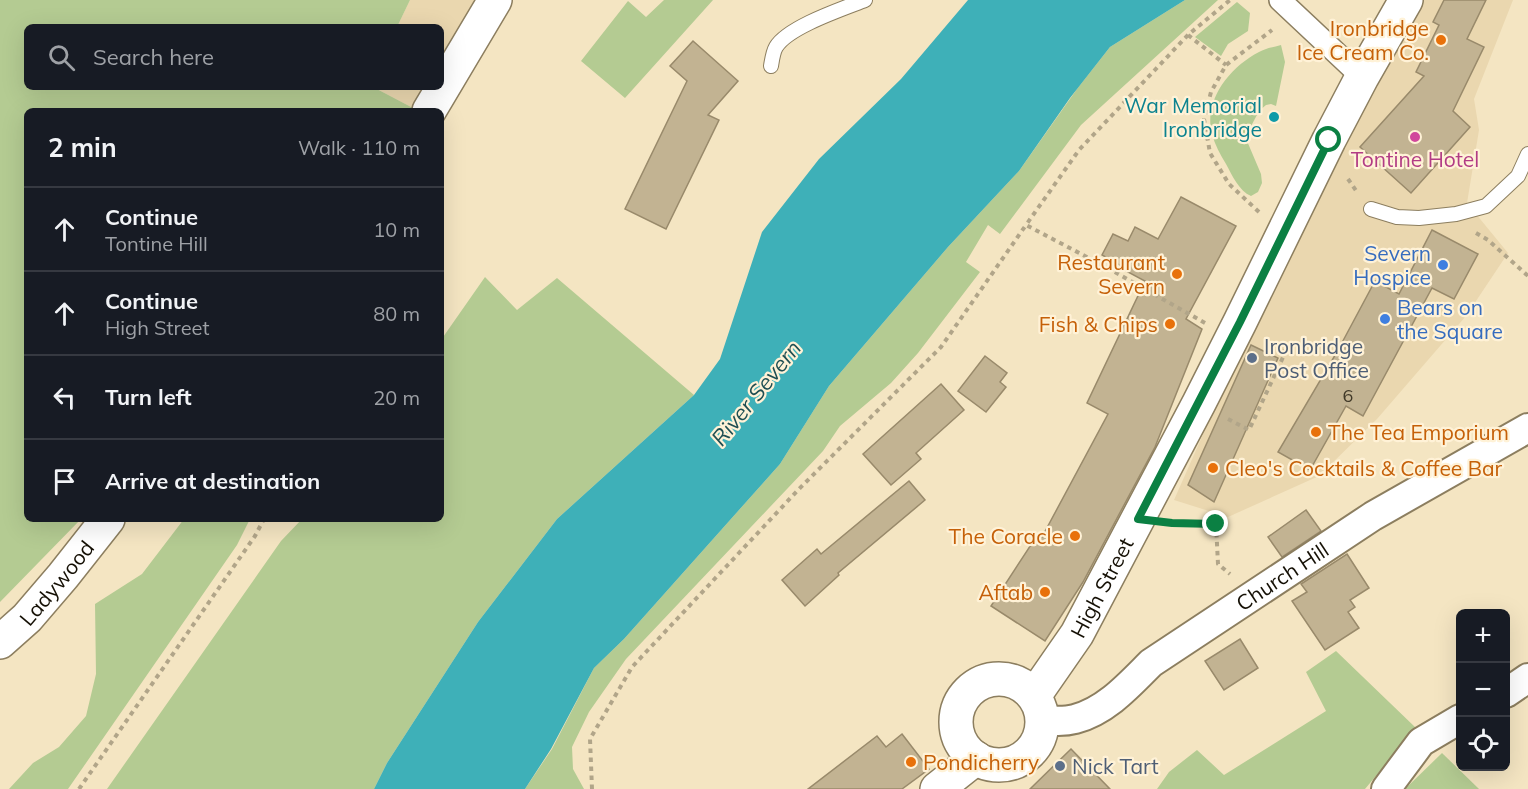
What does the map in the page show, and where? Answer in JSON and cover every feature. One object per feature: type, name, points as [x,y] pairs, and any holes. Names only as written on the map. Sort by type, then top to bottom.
[{"type":"street","points":[[444,86],[495,0]]},
{"type":"street","points":[[1280,0],[1362,77]]},
{"type":"street","name":"High Street","points":[[1038,708],[1199,403],[1362,77],[1406,0]]},
{"type":"street","points":[[431,108],[441,90]]},
{"type":"street","name":"Church Hill","points":[[1038,708],[1062,722],[1075,720],[1096,711],[1125,690],[1151,663],[1373,516],[1528,428]]},
{"type":"street","name":"Ladywood","points":[[0,642],[27,618],[106,522]]},
{"type":"street","points":[[1510,690],[1528,678]]},
{"type":"street","points":[[937,789],[1017,761],[1036,744],[1041,732],[1038,708],[1024,687],[1012,681],[999,679],[986,681],[964,698],[958,710],[956,723],[959,737],[966,749],[986,770]]},
{"type":"street","points":[[1386,789],[1421,742],[1456,722]]},
{"type":"lane","points":[[771,66],[775,48],[789,34],[864,0]]},
{"type":"lane","points":[[1371,209],[1397,217],[1419,218],[1456,214],[1486,206],[1518,176],[1528,154]]},
{"type":"path","points":[[592,789],[590,739],[632,666],[799,489],[941,347],[1079,150],[1188,35],[1230,0]]},
{"type":"path","points":[[1272,30],[1226,65],[1211,92],[1204,119],[1210,153],[1229,184],[1263,216],[1284,230]]},
{"type":"path","points":[[1188,35],[1226,65]]},
{"type":"path","points":[[1026,225],[1232,338]]},
{"type":"path","points":[[1470,229],[1488,240],[1528,276]]},
{"type":"path","points":[[1199,403],[1248,430],[1285,353],[1284,343]]},
{"type":"path","points":[[1138,519],[1172,523],[1216,524],[1218,564],[1253,596]]},
{"type":"path","points":[[79,789],[255,536],[262,522]]},
{"type":"shaded area","points":[[410,0],[481,0],[444,63],[444,24],[398,24]]},
{"type":"shaded area","points":[[1422,0],[1513,0],[1474,99],[1479,130],[1467,203],[1508,253],[1466,316],[1377,419],[1319,476],[1228,517],[1174,500],[1266,292]]},
{"type":"shaded area","points":[[379,90],[426,90],[413,108]]},
{"type":"green space","points":[[0,0],[410,0],[398,24],[24,24],[24,90],[379,90],[413,108],[24,108],[24,522],[78,522],[0,602]]},
{"type":"green space","points":[[664,0],[713,0],[625,98],[581,61],[628,1],[646,17]]},
{"type":"green space","points":[[1185,0],[1218,0],[1081,125],[1000,234],[988,225],[966,262],[980,272],[918,353],[891,383],[840,426],[823,451],[626,659],[589,712],[572,747],[573,769],[584,789],[525,789],[552,749],[594,668],[624,639],[780,464],[829,386],[948,247],[1019,171],[1110,47]]},
{"type":"green space","points":[[1237,2],[1250,13],[1248,31],[1228,44],[1221,56],[1195,37]]},
{"type":"green space","points":[[1281,45],[1285,62],[1276,106],[1266,105],[1259,111],[1249,130],[1247,141],[1261,174],[1262,183],[1258,192],[1251,196],[1236,182],[1216,146],[1210,121],[1211,109],[1221,86],[1238,66],[1262,51]]},
{"type":"green space","points":[[485,277],[517,310],[557,278],[694,395],[557,519],[478,622],[387,763],[374,789],[107,789],[281,541],[299,522],[444,522],[444,336]]},
{"type":"green space","points":[[182,522],[248,522],[237,545],[68,789],[9,789],[33,763],[59,747],[86,716],[96,674],[95,604],[142,574]]},
{"type":"green space","points":[[1336,651],[1416,728],[1365,789],[1157,789],[1169,772],[1197,750],[1224,775],[1326,711],[1306,672]]},
{"type":"green space","points":[[1442,753],[1456,767],[1456,771],[1460,771],[1479,789],[1405,789]]},
{"type":"water","name":"River Severn","points":[[968,0],[1185,0],[1110,47],[1070,98],[1019,171],[948,247],[829,386],[780,464],[624,639],[594,668],[551,749],[525,789],[374,789],[387,763],[478,622],[557,519],[694,395],[720,359],[762,232],[819,159],[901,79]]},
{"type":"building","points":[[1444,0],[1486,0],[1467,39],[1484,47],[1453,111],[1470,127],[1411,193],[1360,147],[1424,76],[1416,72],[1439,25],[1433,22]]},
{"type":"building","points":[[693,41],[738,81],[708,115],[719,120],[666,229],[625,209],[687,81],[670,66]]},
{"type":"building","points":[[1181,197],[1236,226],[1186,319],[1202,329],[1155,447],[1083,582],[1045,641],[991,606],[1038,534],[1042,537],[1108,414],[1087,403],[1145,281],[1102,255],[1113,234],[1128,241],[1135,227],[1158,239]]},
{"type":"building","points":[[1432,230],[1478,254],[1454,299],[1432,288],[1363,416],[1346,406],[1310,470],[1278,452],[1337,352],[1375,281],[1399,294]]},
{"type":"building","points":[[1251,345],[1278,358],[1214,502],[1188,485]]},
{"type":"building","points":[[985,356],[1007,373],[1000,382],[1006,387],[986,412],[958,391]]},
{"type":"building","points":[[941,384],[964,410],[916,453],[921,459],[891,485],[863,454]]},
{"type":"building","points":[[909,481],[925,500],[838,573],[839,575],[805,606],[782,580],[817,549],[821,554]]},
{"type":"building","points":[[1306,510],[1321,531],[1282,557],[1268,537]]},
{"type":"building","points":[[1347,554],[1369,588],[1350,600],[1355,607],[1348,612],[1359,628],[1325,650],[1292,601],[1307,592],[1301,584]]},
{"type":"building","points":[[1240,639],[1258,668],[1224,690],[1205,661]]},
{"type":"building","points":[[902,734],[929,769],[902,789],[808,789],[877,736],[886,747]]},
{"type":"building","points":[[1071,749],[1110,789],[1030,789]]},
{"type":"place","name":"Ironbridge Ice Cream Co.","points":[[1441,40]]},
{"type":"place","name":"War Memorial Ironbridge","points":[[1274,117]]},
{"type":"place","name":"Tontine Hotel","points":[[1415,137]]},
{"type":"place","name":"Severn Hospice","points":[[1443,265]]},
{"type":"place","name":"Restaurant Severn","points":[[1177,274]]},
{"type":"place","name":"Bears on the Square","points":[[1385,319]]},
{"type":"place","name":"Fish & Chips","points":[[1170,324]]},
{"type":"place","name":"Ironbridge Post Office","points":[[1252,358]]},
{"type":"place","name":"The Tea Emporium","points":[[1316,432]]},
{"type":"place","name":"Cleo's Cocktails & Coffee Bar","points":[[1213,468]]},
{"type":"place","name":"The Coracle","points":[[1075,536]]},
{"type":"place","name":"Aftab","points":[[1045,592]]},
{"type":"place","name":"Pondicherry","points":[[911,762]]},
{"type":"place","name":"Nick Tart","points":[[1060,766]]},
{"type":"route","points":[[1216,524],[1172,523],[1138,519],[1240,322],[1329,140]]}]
